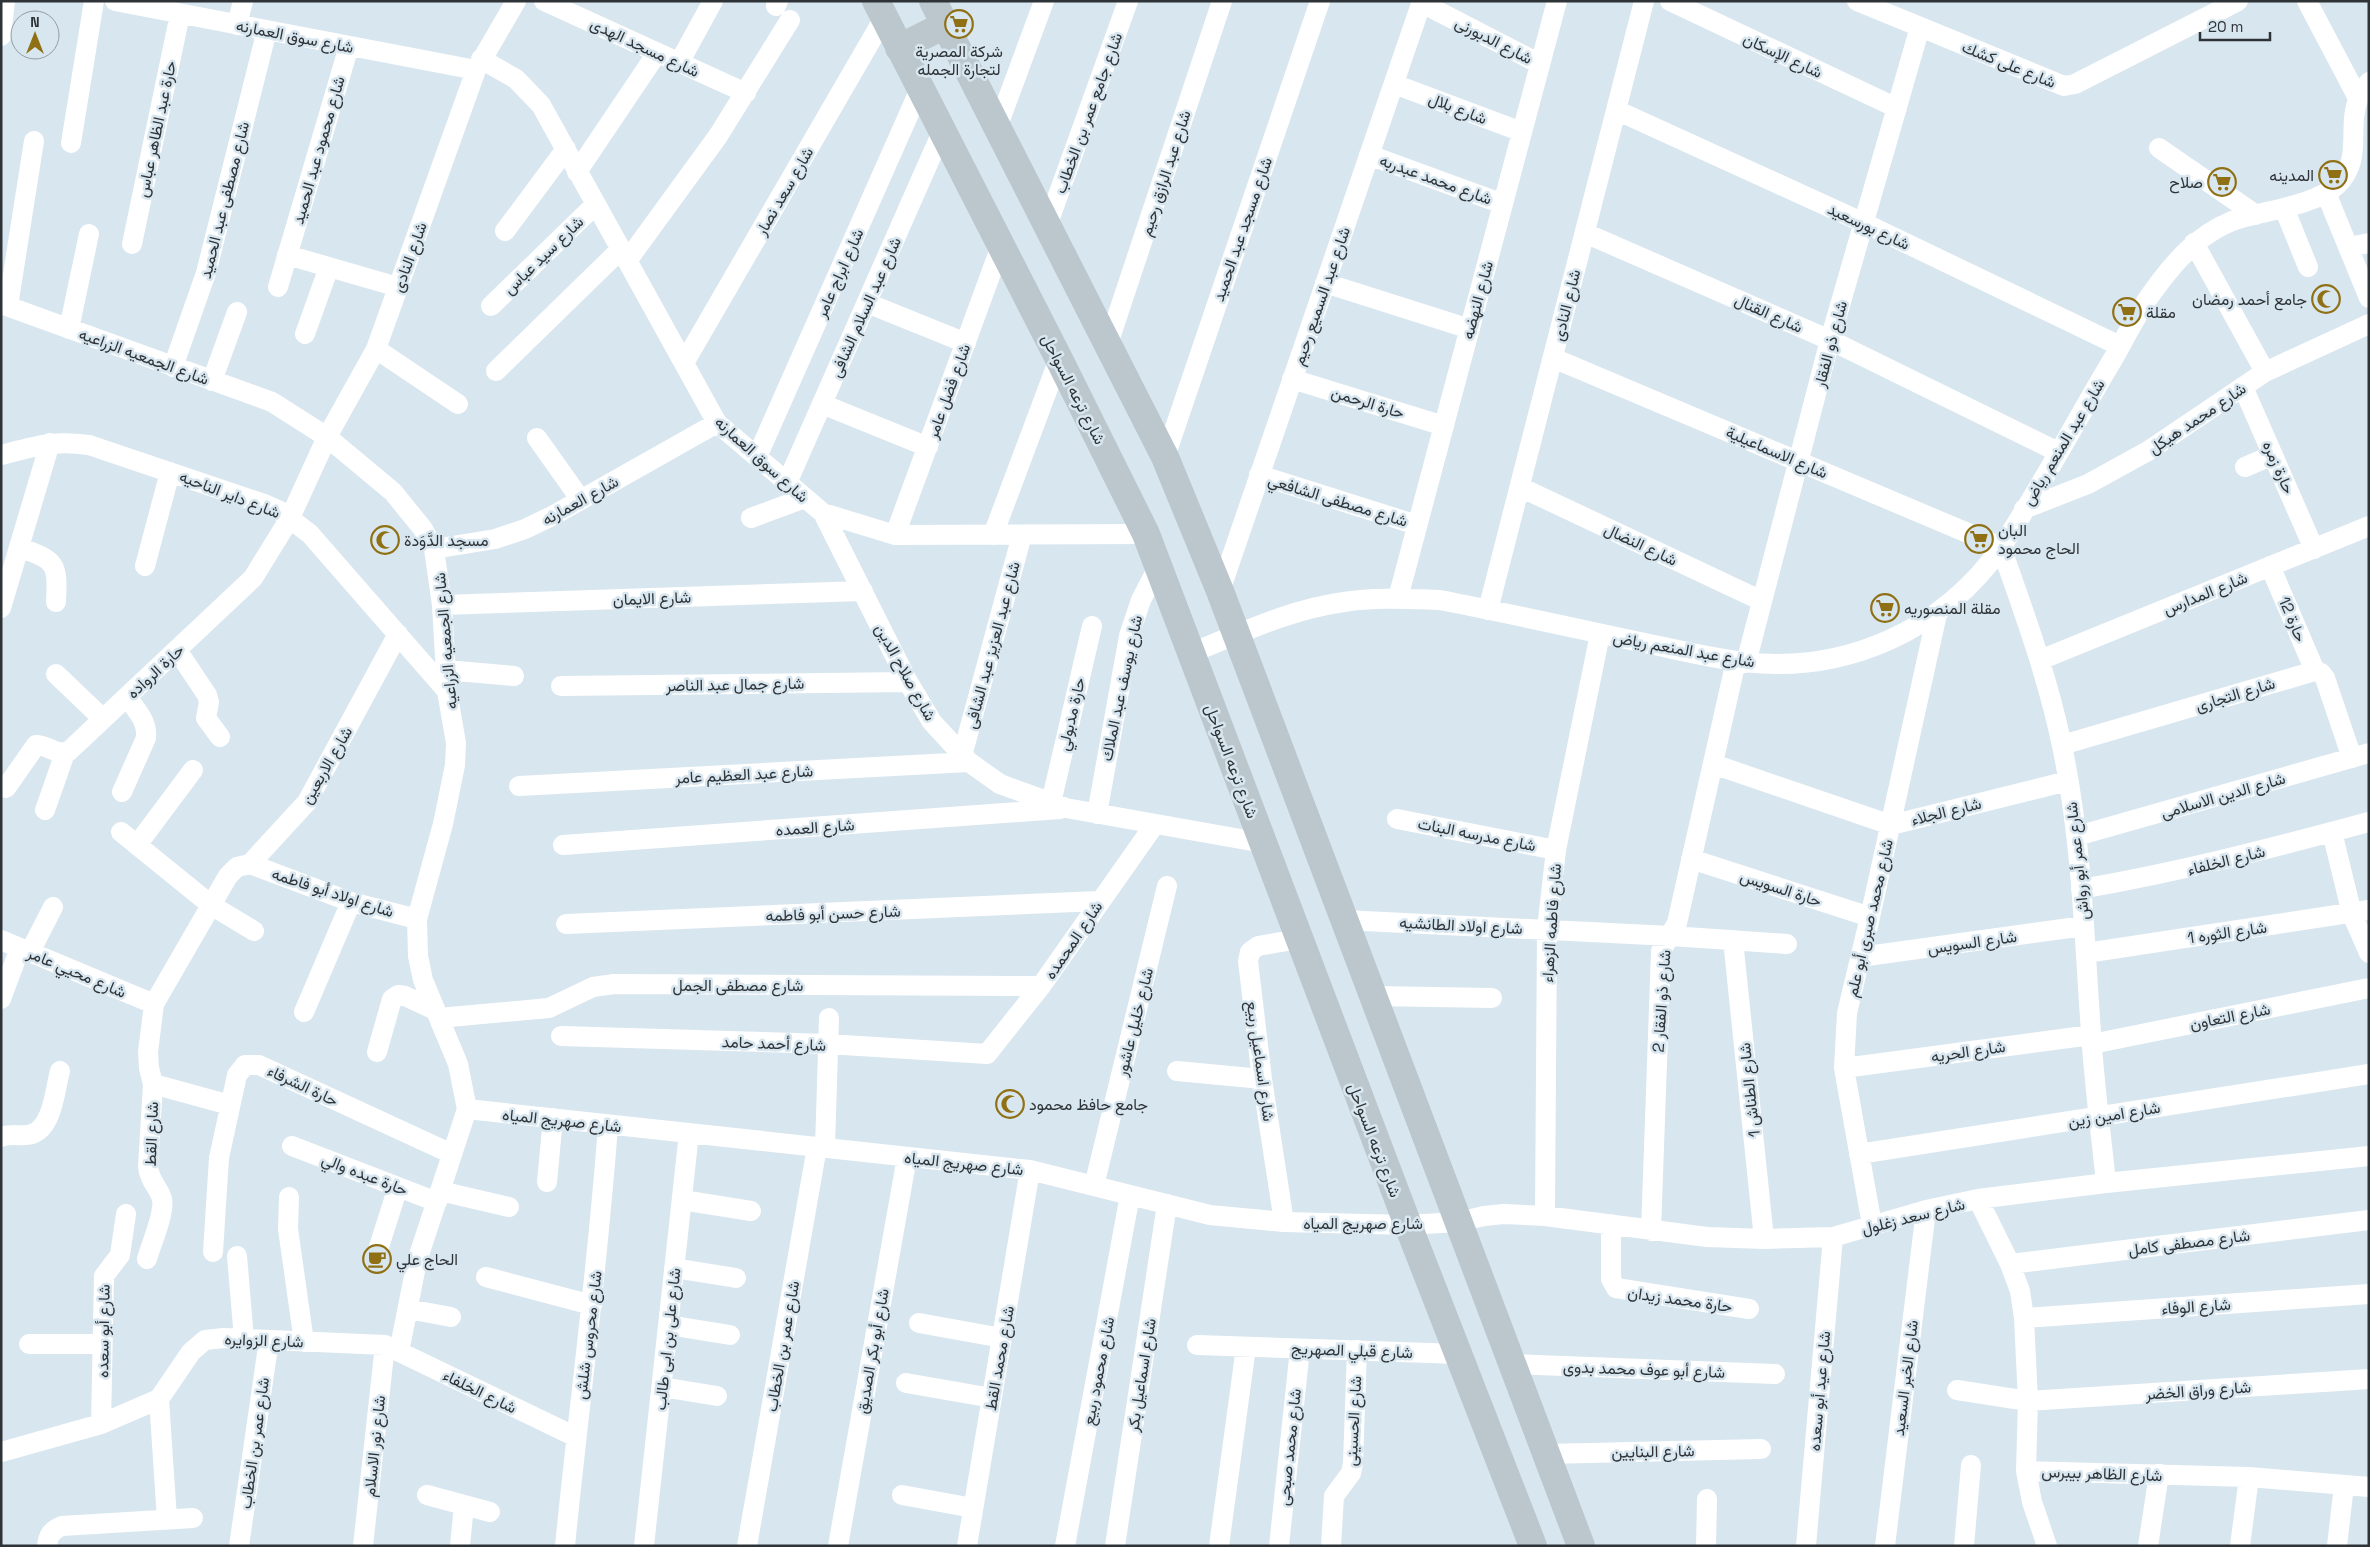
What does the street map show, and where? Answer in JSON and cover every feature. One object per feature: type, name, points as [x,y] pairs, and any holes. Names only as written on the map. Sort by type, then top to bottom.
[{"type":"main road","name":"شارع ترعه السواحل","points":[[880,10],[1059,359],[1146,534],[1408,1225],[1533,1546]]},
{"type":"main road","points":[[899,48],[939,13],[1165,457],[1220,591],[1580,1546]]},
{"type":"street","points":[[1,36],[5,1]]},
{"type":"street","points":[[70,143],[94,1]]},
{"type":"street","name":"شارع سوق العمارنه","points":[[115,1],[349,46],[478,64],[516,79],[541,105],[717,423],[823,513],[895,535],[1146,534]]},
{"type":"street","points":[[237,25],[243,1]]},
{"type":"street","name":"شارع النادى","points":[[327,437],[376,349],[478,64],[516,1]]},
{"type":"street","name":"شارع مسجد الهدى","points":[[544,1],[746,93]]},
{"type":"street","points":[[679,63],[714,1]]},
{"type":"street","points":[[998,128],[1044,1]]},
{"type":"street","name":"شارع جامع عمر بن الخطاب","points":[[1047,226],[1128,1]]},
{"type":"street","name":"شارع عبد الرازق رحيم","points":[[1108,344],[1222,1]]},
{"type":"street","name":"شارع مسجد عبد الحميد","points":[[1165,457],[1320,1]]},
{"type":"street","name":"شارع النهضه","points":[[1398,598],[1557,1]]},
{"type":"street","name":"شارع النادى","points":[[1488,610],[1644,1]]},
{"type":"street","name":"شارع الإسكان","points":[[1670,1],[1897,108]]},
{"type":"street","name":"شارع على كشك","points":[[1858,1],[2064,86],[2075,84],[2238,1]]},
{"type":"street","points":[[2307,1],[2364,90]]},
{"type":"street","name":"شارع الدبورنى","points":[[1422,2],[1540,64]]},
{"type":"street","name":"شارع عبد السميع رحيم","points":[[1220,591],[1422,2]]},
{"type":"street","name":"شارع سعد نصار","points":[[684,363],[880,10]]},
{"type":"street","name":"حارة عبد الظاهر عباس","points":[[132,244],[180,14]]},
{"type":"street","points":[[496,371],[624,255],[689,178],[746,93],[790,20]]},
{"type":"street","name":"شارع ذو الفقار","points":[[1741,662],[1762,601],[1830,340],[1920,27]]},
{"type":"street","name":"شارع مصطفى عبد الحميد","points":[[173,367],[206,273],[267,30]]},
{"type":"street","name":"شارع محمود عبد الحميد","points":[[278,287],[349,46]]},
{"type":"street","points":[[577,172],[657,53]]},
{"type":"street","name":"شارع بلال","points":[[1394,84],[1522,132]]},
{"type":"street","name":"شارع ابراج عامر","points":[[757,457],[920,89]]},
{"type":"street","name":"شارع عبد المنعم رياض","points":[[1191,653],[1288,615],[1315,607],[1370,599],[1398,598],[1440,600],[1741,662],[1800,664],[1848,656],[1894,639],[1937,614],[1972,583],[2001,547],[2152,291],[2194,243],[2213,230],[2234,221],[2284,208],[2326,193],[2336,186],[2361,157],[2354,124],[2364,90]]},
{"type":"street","name":"شارع بورسعيد","points":[[1616,110],[1864,223],[2120,346]]},
{"type":"street","name":"شارع عبد السلام الشافى","points":[[787,483],[942,132]]},
{"type":"street","points":[[5,305],[34,141]]},
{"type":"street","points":[[2159,148],[2256,215]]},
{"type":"street","points":[[505,231],[566,150]]},
{"type":"street","name":"شارع محمد عبدربه","points":[[1369,155],[1503,204]]},
{"type":"street","points":[[2326,193],[2369,298]]},
{"type":"street","name":"شارع سيد عباس","points":[[491,306],[596,204]]},
{"type":"street","points":[[2284,208],[2308,267]]},
{"type":"street","name":"شارع القنال","points":[[1585,233],[1830,340],[2058,452]]},
{"type":"street","points":[[69,329],[89,234]]},
{"type":"street","points":[[2194,243],[2265,372]]},
{"type":"street","points":[[2348,246],[2369,243]]},
{"type":"street","name":"شارع فضل عامر","points":[[895,535],[1001,246]]},
{"type":"street","points":[[287,255],[398,287]]},
{"type":"street","points":[[304,334],[329,267]]},
{"type":"street","points":[[1325,283],[1470,328]]},
{"type":"street","points":[[867,303],[966,343]]},
{"type":"street","name":"شارع الجمعيه الزراعيه","points":[[5,305],[272,402],[327,437],[393,492],[423,529],[434,549],[442,605],[447,691],[456,743],[456,766],[443,824],[417,919],[418,956],[423,980],[458,1064],[467,1109]]},
{"type":"street","points":[[212,381],[237,312]]},
{"type":"street","name":"شارع محمد هيكل","points":[[2024,509],[2088,484],[2148,451],[2265,372],[2369,324]]},
{"type":"street","points":[[376,349],[458,404]]},
{"type":"street","name":"شارع الاسماعيلية","points":[[1553,358],[2001,547]]},
{"type":"street","points":[[993,535],[1059,359]]},
{"type":"street","name":"حارة الرحمن","points":[[1292,379],[1444,426]]},
{"type":"street","name":"حارة زمره","points":[[2243,386],[2314,548]]},
{"type":"street","points":[[822,404],[928,447]]},
{"type":"street","name":"شارع العمارنه","points":[[434,549],[495,539],[525,529],[717,423]]},
{"type":"street","name":"حارة الرواده","points":[[65,753],[253,578],[290,518],[327,437]]},
{"type":"street","points":[[537,438],[580,500]]},
{"type":"street","name":"شارع داير الناحيه","points":[[1,455],[64,441],[89,445],[264,504],[290,518],[310,534],[447,691]]},
{"type":"street","points":[[1,608],[50,443]]},
{"type":"street","points":[[2245,467],[2273,455]]},
{"type":"street","points":[[144,566],[170,472]]},
{"type":"street","name":"شارع مصطفى الشافعي","points":[[1259,476],[1417,525]]},
{"type":"street","name":"شارع النضال","points":[[1520,487],[1762,601]]},
{"type":"street","points":[[751,518],[806,498]]},
{"type":"street","name":"شارع صلاح الدين","points":[[823,513],[908,682],[932,722],[966,759],[1000,784],[1058,806],[1263,843]]},
{"type":"street","name":"شارع المدارس","points":[[2040,660],[2369,526]]},
{"type":"street","name":"شارع عبد العزيز عبد الشافى","points":[[966,759],[1022,535]]},
{"type":"street","points":[[20,547],[46,557],[54,566],[57,578],[56,602]]},
{"type":"street","name":"شارع عمر أبو رواش","points":[[2001,547],[2040,660],[2062,745],[2068,781],[2077,836],[2091,1039],[2106,1183]]},
{"type":"street","name":"حارة 12","points":[[2270,566],[2315,671]]},
{"type":"street","name":"شارع يوسف عبد الملاك","points":[[1097,814],[1129,636],[1141,600],[1158,568]]},
{"type":"street","name":"شارع الايمان","points":[[442,605],[863,592]]},
{"type":"street","name":"شارع محمد صبرى أبو علم","points":[[1872,1225],[1844,1068],[1847,1012],[1891,825],[1937,614]]},
{"type":"street","name":"حارة مدبولي","points":[[1058,806],[1092,626]]},
{"type":"street","name":"شارع الاربعين","points":[[154,1004],[228,876],[237,867],[250,864],[307,802],[398,634]]},
{"type":"street","name":"شارع فاطمه الزهراء","points":[[1545,1216],[1548,929],[1556,850],[1600,634]]},
{"type":"street","points":[[177,650],[207,695],[209,702],[206,718],[209,726],[220,737]]},
{"type":"street","name":"شارع ذو الفقار 2","points":[[1651,1231],[1661,951],[1677,923],[1712,764],[1741,662]]},
{"type":"street","points":[[446,670],[514,676]]},
{"type":"street","points":[[2315,671],[2321,673],[2325,678],[2360,756]]},
{"type":"street","name":"شارع التجارى","points":[[2062,745],[2315,671]]},
{"type":"street","points":[[56,674],[103,719]]},
{"type":"street","name":"شارع جمال عبد الناصر","points":[[561,686],[908,682]]},
{"type":"street","points":[[122,792],[146,738],[147,730],[127,697]]},
{"type":"street","points":[[6,788],[36,745],[42,745],[58,753],[65,753],[45,810]]},
{"type":"street","name":"شارع الدين الاسلامى","points":[[2077,836],[2360,756]]},
{"type":"street","name":"شارع عبد العظيم عامر","points":[[519,786],[966,759]]},
{"type":"street","name":"شارع الجلاء","points":[[1712,764],[1891,825],[2068,781]]},
{"type":"street","points":[[138,845],[193,770]]},
{"type":"street","name":"شارع العمده","points":[[563,846],[1058,806]]},
{"type":"street","name":"شارع مدرسه البنات","points":[[1397,819],[1556,850]]},
{"type":"street","name":"شارع الخلفاء","points":[[2081,889],[2165,874],[2249,855],[2369,822]]},
{"type":"street","name":"شارع المحمده","points":[[987,1054],[1042,986],[1099,901],[1155,824]]},
{"type":"street","points":[[121,832],[211,905],[254,931]]},
{"type":"street","points":[[2332,832],[2360,912],[2369,953]]},
{"type":"street","name":"حارة السويس","points":[[1691,859],[1870,917]]},
{"type":"street","name":"شارع اولاد أبو فاطمه","points":[[250,864],[351,902],[417,919]]},
{"type":"street","name":"شارع خليل عاشور","points":[[1094,1186],[1167,886]]},
{"type":"street","name":"شارع حسن أبو فاطمه","points":[[566,924],[1099,901]]},
{"type":"street","points":[[304,1012],[351,902]]},
{"type":"street","points":[[1,999],[25,950],[53,907]]},
{"type":"street","name":"شارع الثوره 1","points":[[2086,953],[2360,912]]},
{"type":"street","name":"شارع اولاد الطانشيه","points":[[1344,920],[1548,929],[1787,944]]},
{"type":"street","name":"شارع السويس","points":[[1860,957],[2084,926]]},
{"type":"street","name":"شارع اسماعيل ربيع","points":[[1284,1222],[1262,1079],[1248,962],[1250,952],[1258,946],[1299,939]]},
{"type":"street","name":"شارع محيي عامر","points":[[1,940],[154,1004]]},
{"type":"street","name":"شارع الطناش 1","points":[[1733,940],[1764,1240]]},
{"type":"street","name":"شارع مصطفى الجمل","points":[[437,1014],[549,1008],[593,987],[614,984],[1042,986]]},
{"type":"street","name":"شارع التعاون","points":[[2091,1039],[2369,988]]},
{"type":"street","points":[[377,1052],[392,999],[398,995],[405,996],[437,1014]]},
{"type":"street","points":[[1373,996],[1492,998]]},
{"type":"street","name":"شارع القط","points":[[147,1259],[162,1209],[162,1198],[150,1178],[148,1167],[153,1084],[148,1052],[154,1004]]},
{"type":"street","name":"شارع عمر بن الخطاب","points":[[746,1546],[821,1148],[829,1018]]},
{"type":"street","name":"شارع أحمد حامد","points":[[561,1036],[828,1044],[987,1054]]},
{"type":"street","name":"شارع الحريه","points":[[1844,1068],[2091,1039]]},
{"type":"street","name":"حارة الشرفاء","points":[[213,1252],[219,1158],[237,1075],[245,1065],[259,1065],[452,1154]]},
{"type":"street","points":[[1,1137],[32,1134],[47,1122],[60,1071]]},
{"type":"street","points":[[1177,1071],[1262,1079]]},
{"type":"street","name":"شارع امين زين","points":[[1860,1154],[2369,1074]]},
{"type":"street","points":[[153,1084],[230,1105]]},
{"type":"street","name":"شارع صهريج المياه","points":[[467,1109],[1030,1170],[1210,1215],[1284,1222],[1408,1225],[1458,1222]]},
{"type":"street","name":"شارع نور الاسلام","points":[[363,1546],[392,1349],[408,1309],[417,1261],[467,1109]]},
{"type":"street","points":[[547,1182],[553,1118]]},
{"type":"street","name":"شارع محروس شلش","points":[[565,1546],[601,1230],[608,1125]]},
{"type":"street","name":"شارع على بن ابى طالب","points":[[644,1546],[689,1133]]},
{"type":"street","name":"حارة عبده والي","points":[[292,1146],[398,1187],[438,1197],[509,1207]]},
{"type":"street","name":"شارع سعد زغلول","points":[[1458,1222],[1504,1214],[1545,1216],[1706,1237],[1764,1240],[1833,1237],[1926,1210],[1978,1199],[2106,1183],[2369,1156]]},
{"type":"street","name":"شارع أبو بكر الصديق","points":[[838,1546],[907,1157]]},
{"type":"street","name":"شارع محمد القط","points":[[967,1546],[1030,1170]]},
{"type":"street","points":[[377,1253],[398,1187]]},
{"type":"street","name":"شارع محمود ربيع","points":[[1065,1546],[1130,1195]]},
{"type":"street","points":[[289,1197],[288,1229],[304,1342]]},
{"type":"street","name":"شارع الظاهر بيبرس","points":[[1978,1199],[2010,1264],[2020,1291],[2024,1318],[2028,1401],[2026,1471],[2249,1477],[2369,1487]]},
{"type":"street","points":[[682,1200],[751,1211]]},
{"type":"street","name":"شارع اسماعيل بكر","points":[[1115,1546],[1167,1204]]},
{"type":"street","name":"شارع الخبر السعيد","points":[[1885,1546],[1926,1210]]},
{"type":"street","name":"شارع أبو سعده","points":[[102,1424],[104,1276],[120,1255],[126,1214]]},
{"type":"street","name":"شارع مصطفى كامل","points":[[2010,1264],[2369,1220]]},
{"type":"street","name":"حارة محمد زيدان","points":[[1611,1224],[1611,1279],[1616,1288],[1749,1309]]},
{"type":"street","name":"شارع عيد أبو سعده","points":[[1806,1546],[1833,1237]]},
{"type":"street","points":[[237,1256],[244,1339]]},
{"type":"street","points":[[674,1268],[736,1278]]},
{"type":"street","points":[[486,1277],[592,1305]]},
{"type":"street","name":"شارع الوفاء","points":[[2024,1318],[2369,1294]]},
{"type":"street","points":[[408,1309],[451,1317]]},
{"type":"street","points":[[919,1323],[1002,1338]]},
{"type":"street","points":[[668,1325],[730,1335]]},
{"type":"street","name":"شارع الزوايره","points":[[159,1399],[191,1352],[205,1340],[269,1340],[392,1349]]},
{"type":"street","name":"شارع عمر بن الخطاب","points":[[239,1546],[269,1340]]},
{"type":"street","points":[[29,1344],[102,1344]]},
{"type":"street","name":"شارع قبلي الصهريج","points":[[1197,1346],[1458,1354]]},
{"type":"street","points":[[1219,1546],[1246,1347]]},
{"type":"street","name":"شارع محمد صبحى","points":[[1279,1546],[1300,1348]]},
{"type":"street","name":"شارع الخلفاء","points":[[392,1349],[576,1437]]},
{"type":"street","name":"شارع الحسينى","points":[[1331,1546],[1334,1496],[1338,1488],[1351,1473],[1354,1463],[1357,1350]]},
{"type":"street","name":"شارع أبو عوف محمد بدوى","points":[[1512,1364],[1775,1374]]},
{"type":"street","name":"شارع وراق الخضر","points":[[1957,1390],[2028,1401],[2369,1379]]},
{"type":"street","points":[[906,1383],[992,1398]]},
{"type":"street","points":[[662,1387],[717,1396]]},
{"type":"street","points":[[1,1452],[102,1424],[159,1399],[167,1520]]},
{"type":"street","name":"شارع البنايين","points":[[1546,1454],[1761,1449]]},
{"type":"street","points":[[1964,1546],[1971,1465]]},
{"type":"street","points":[[2026,1471],[2032,1502],[2047,1546]]},
{"type":"street","points":[[2148,1546],[2159,1474]]},
{"type":"street","points":[[2240,1546],[2249,1477]]},
{"type":"street","points":[[2337,1546],[2344,1485]]},
{"type":"street","points":[[427,1495],[490,1512]]},
{"type":"street","points":[[902,1496],[973,1508]]},
{"type":"street","points":[[1706,1499],[1706,1546]]},
{"type":"street","points":[[460,1546],[464,1505]]},
{"type":"street","points":[[48,1546],[48,1539],[53,1530],[62,1526],[193,1518]]},
{"type":"place","name":"شركة المصرية لتجارة الجمله","points":[[959,24]]},
{"type":"place","name":"المدينه","points":[[2333,175]]},
{"type":"place","name":"صلاح","points":[[2222,182]]},
{"type":"place","name":"جامع أحمد رمضان","points":[[2326,299]]},
{"type":"place","name":"مقلة","points":[[2127,312]]},
{"type":"place","name":"البان الحاج محمود","points":[[1979,539]]},
{"type":"place","name":"مسجد الدَّوَدة","points":[[385,540]]},
{"type":"place","name":"مقلة المنصوريه","points":[[1885,608]]},
{"type":"place","name":"جامع حافظ محمود","points":[[1010,1104]]},
{"type":"place","name":"الحاج علي","points":[[377,1259]]}]
